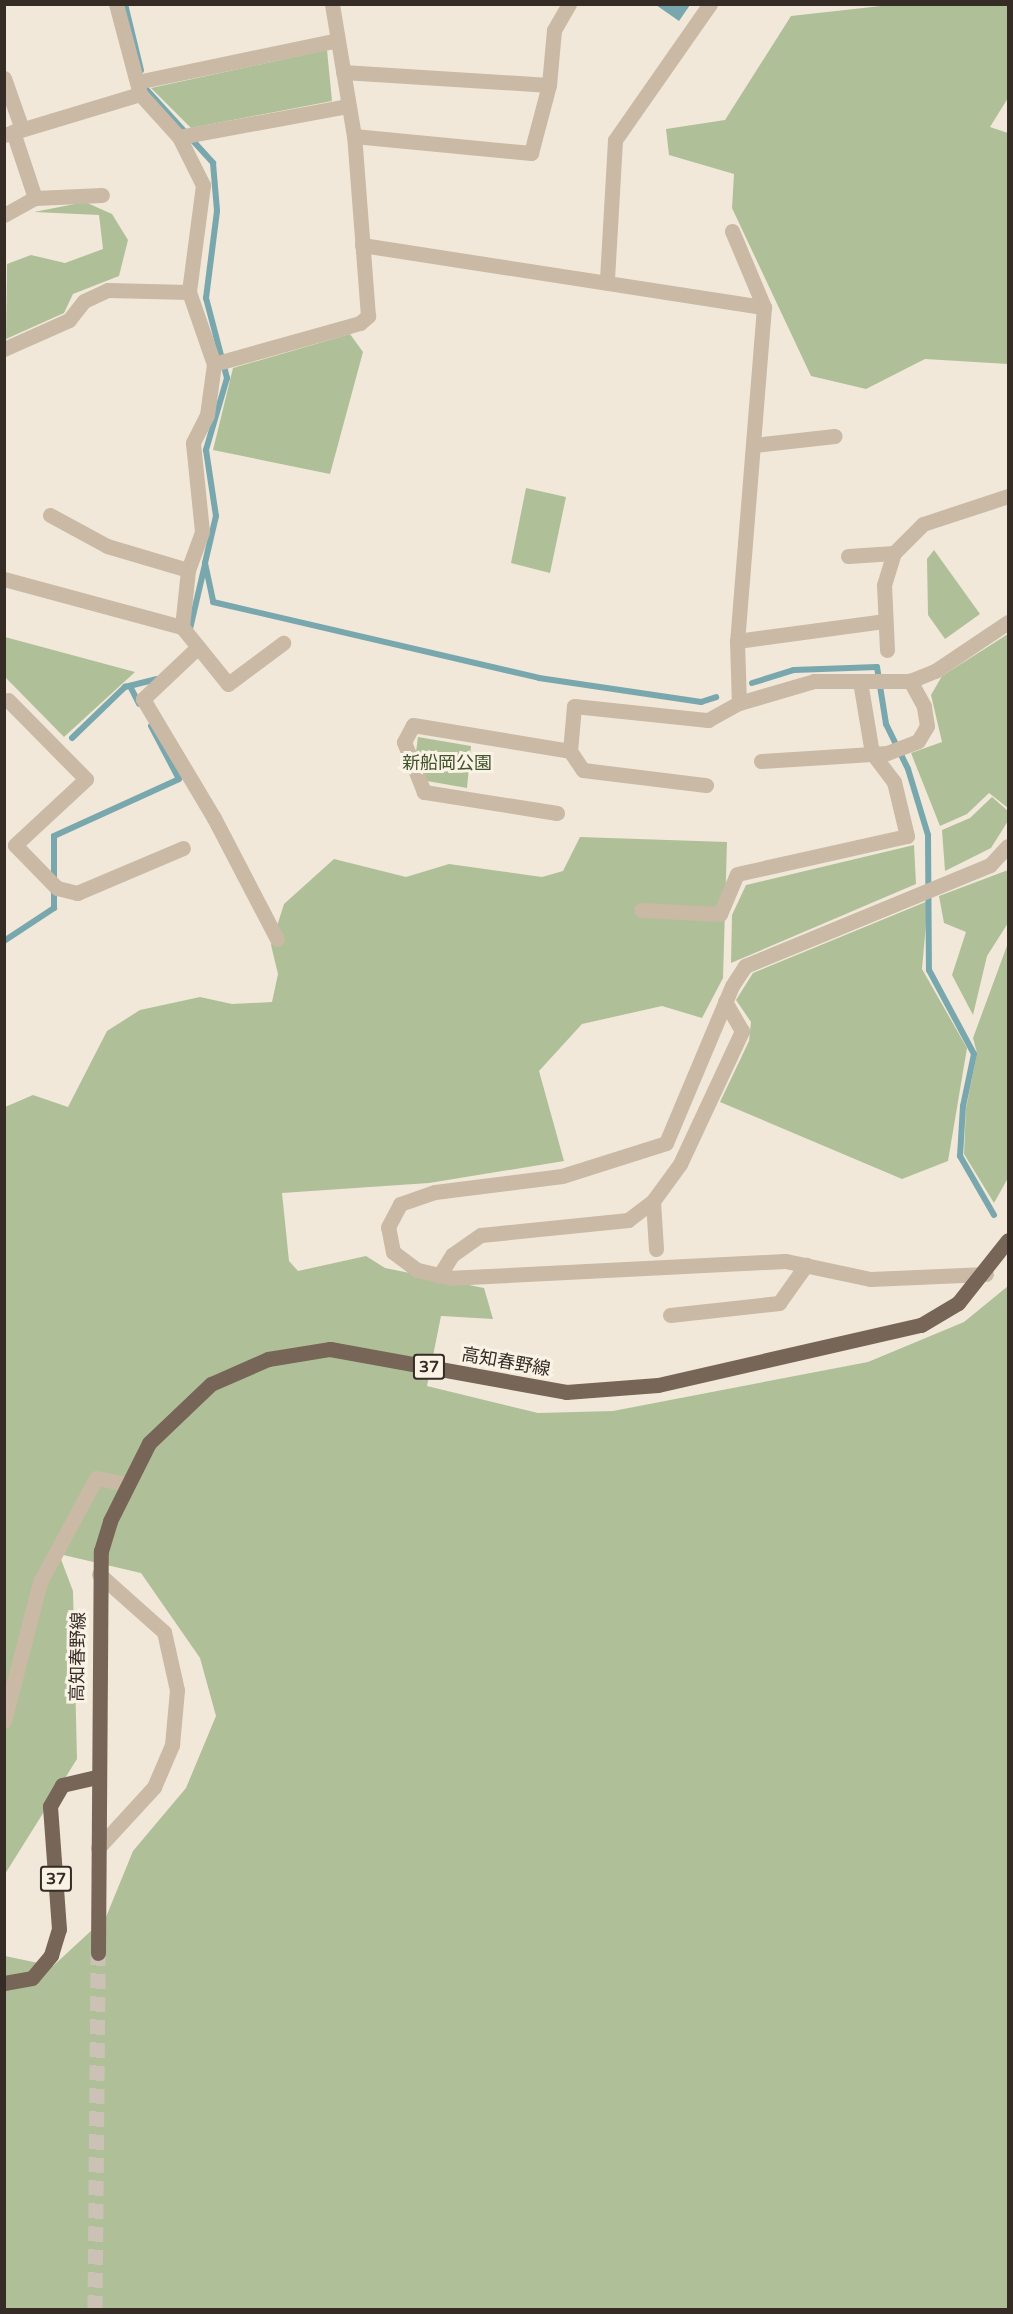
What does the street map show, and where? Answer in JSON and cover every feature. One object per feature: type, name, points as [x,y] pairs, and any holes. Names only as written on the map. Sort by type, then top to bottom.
[{"type":"main road","name":"高知春野線","points":[[98,1953],[99,1574],[110,1521],[149,1443],[211,1384],[299,1351],[364,1353],[519,1385],[610,1392],[839,1347],[921,1325],[958,1303],[986,1274],[1008,1240]]},
{"type":"main road","name":"37","points":[[4,1983],[32,1978],[51,1955],[59,1929],[50,1806],[62,1785],[98,1777]]},
{"type":"street","points":[[116,4],[139,88],[179,137],[196,163],[205,200],[189,292],[214,364],[207,415],[193,443],[202,532],[188,570],[182,627]]},
{"type":"street","points":[[214,364],[360,323],[368,316],[369,301],[362,245],[354,136],[332,4]]},
{"type":"street","points":[[354,136],[531,153],[549,85],[554,30],[569,4]]},
{"type":"street","points":[[607,279],[615,140],[711,4]]},
{"type":"street","points":[[13,132],[139,88],[158,78],[338,40]]},
{"type":"street","points":[[343,72],[549,85]]},
{"type":"street","points":[[4,78],[13,132],[35,198]]},
{"type":"street","points":[[179,137],[348,106]]},
{"type":"street","points":[[4,215],[35,198],[102,195]]},
{"type":"street","points":[[732,231],[764,307],[737,641],[739,703]]},
{"type":"street","points":[[362,245],[607,279],[764,307]]},
{"type":"street","points":[[4,349],[69,320],[84,301],[108,290],[189,292]]},
{"type":"street","points":[[754,445],[834,436]]},
{"type":"street","points":[[887,650],[884,585],[894,553],[923,524],[1008,496]]},
{"type":"street","points":[[50,515],[106,546],[188,570]]},
{"type":"street","points":[[848,556],[894,553]]},
{"type":"street","points":[[4,579],[182,627],[228,684],[283,643]]},
{"type":"street","points":[[737,641],[884,621]]},
{"type":"street","points":[[706,785],[583,770],[570,752],[574,706],[708,720],[739,703],[814,681],[910,681],[935,671],[1008,622]]},
{"type":"street","points":[[198,647],[143,699],[214,818],[277,939]]},
{"type":"street","points":[[641,910],[720,914],[737,874],[907,836],[894,782],[880,753],[860,681]]},
{"type":"street","points":[[761,762],[880,753],[918,741],[927,726],[924,706],[910,681]]},
{"type":"street","points":[[6,700],[86,780],[10,850],[57,888],[77,893],[183,848]]},
{"type":"street","points":[[558,813],[424,792],[404,742],[413,725],[570,752]]},
{"type":"street","points":[[986,1274],[870,1279],[785,1261],[439,1276],[417,1270],[393,1252],[388,1227],[400,1204],[435,1192],[562,1176],[666,1143],[724,1002],[745,966],[990,865],[1008,846]]},
{"type":"street","points":[[439,1276],[452,1255],[481,1235],[628,1220],[653,1201],[680,1164],[742,1031],[724,1002]]},
{"type":"street","points":[[653,1201],[656,1249]]},
{"type":"street","points":[[670,1315],[779,1303],[806,1265]]},
{"type":"street","points":[[4,1721],[40,1582],[96,1478],[128,1484]]},
{"type":"street","points":[[98,1848],[154,1787],[172,1745],[177,1690],[164,1632],[99,1574]]},
{"type":"green space","points":[[890,5],[1008,5],[1008,98],[990,127],[1008,133],[1008,364],[925,359],[866,389],[811,376],[732,208],[734,174],[669,155],[666,129],[725,120],[791,16]]},
{"type":"green space","points":[[327,50],[332,101],[191,128],[151,88]]},
{"type":"green space","points":[[85,202],[112,214],[128,240],[119,276],[73,294],[64,313],[6,339],[7,264],[31,255],[65,263],[103,249],[99,215],[34,212]]},
{"type":"green space","points":[[350,334],[363,352],[330,474],[213,450],[233,368]]},
{"type":"green space","points":[[526,488],[566,497],[550,573],[511,563]]},
{"type":"green space","points":[[934,550],[980,614],[945,639],[928,615],[927,559]]},
{"type":"green space","points":[[1008,634],[1008,808],[989,793],[967,814],[940,826],[911,753],[942,742],[931,695],[942,676]]},
{"type":"green space","points":[[4,637],[135,672],[64,737],[5,677]]},
{"type":"green space","name":"新船岡公園","points":[[418,737],[471,746],[467,788],[427,781],[416,752]]},
{"type":"green space","points":[[992,797],[1008,811],[1008,821],[991,848],[945,871],[942,830],[970,818]]},
{"type":"green space","points":[[580,837],[727,842],[723,978],[702,1018],[662,1006],[582,1024],[539,1071],[564,1161],[429,1183],[282,1193],[289,1261],[298,1271],[366,1256],[385,1268],[484,1288],[493,1319],[441,1316],[427,1386],[538,1413],[613,1411],[868,1362],[964,1322],[1008,1286],[1008,2309],[5,2309],[5,1956],[53,1966],[106,1917],[133,1851],[186,1788],[216,1716],[200,1658],[141,1573],[59,1554],[73,1591],[77,1759],[5,1874],[5,1107],[33,1095],[68,1107],[107,1031],[140,1010],[200,997],[232,1004],[272,1002],[278,974],[271,945],[284,904],[334,859],[406,877],[449,864],[542,877],[563,871]]},
{"type":"green space","points":[[914,845],[916,884],[731,963],[732,915],[746,885]]},
{"type":"green space","points":[[1008,870],[1008,923],[987,956],[973,1015],[952,975],[966,932],[944,923],[939,896]]},
{"type":"green space","points":[[928,901],[922,969],[967,1048],[948,1161],[902,1179],[720,1102],[749,1041],[751,1022],[736,1000],[753,973]]},
{"type":"green space","points":[[1008,943],[1008,1178],[994,1203],[964,1154],[966,1108],[977,1053],[973,1038]]},
{"type":"water","points":[[656,5],[690,5],[679,21]]},
{"type":"waterway","points":[[125,4],[141,70]]},
{"type":"waterway","points":[[146,89],[213,163],[217,211],[206,298],[227,378],[206,450],[216,516],[205,563],[213,602],[539,678],[701,702],[716,697]]},
{"type":"waterway","points":[[189,633],[205,564]]},
{"type":"waterway","points":[[752,683],[794,670],[877,667],[886,724],[908,769],[928,835],[929,970],[974,1054],[963,1106],[960,1156],[994,1215]]},
{"type":"waterway","points":[[72,738],[125,687],[157,679]]},
{"type":"waterway","points":[[130,686],[139,704]]},
{"type":"waterway","points":[[4,941],[54,908],[54,836],[179,779],[151,726]]},
{"type":"tunnel","points":[[95,2310],[98,1953]]}]
